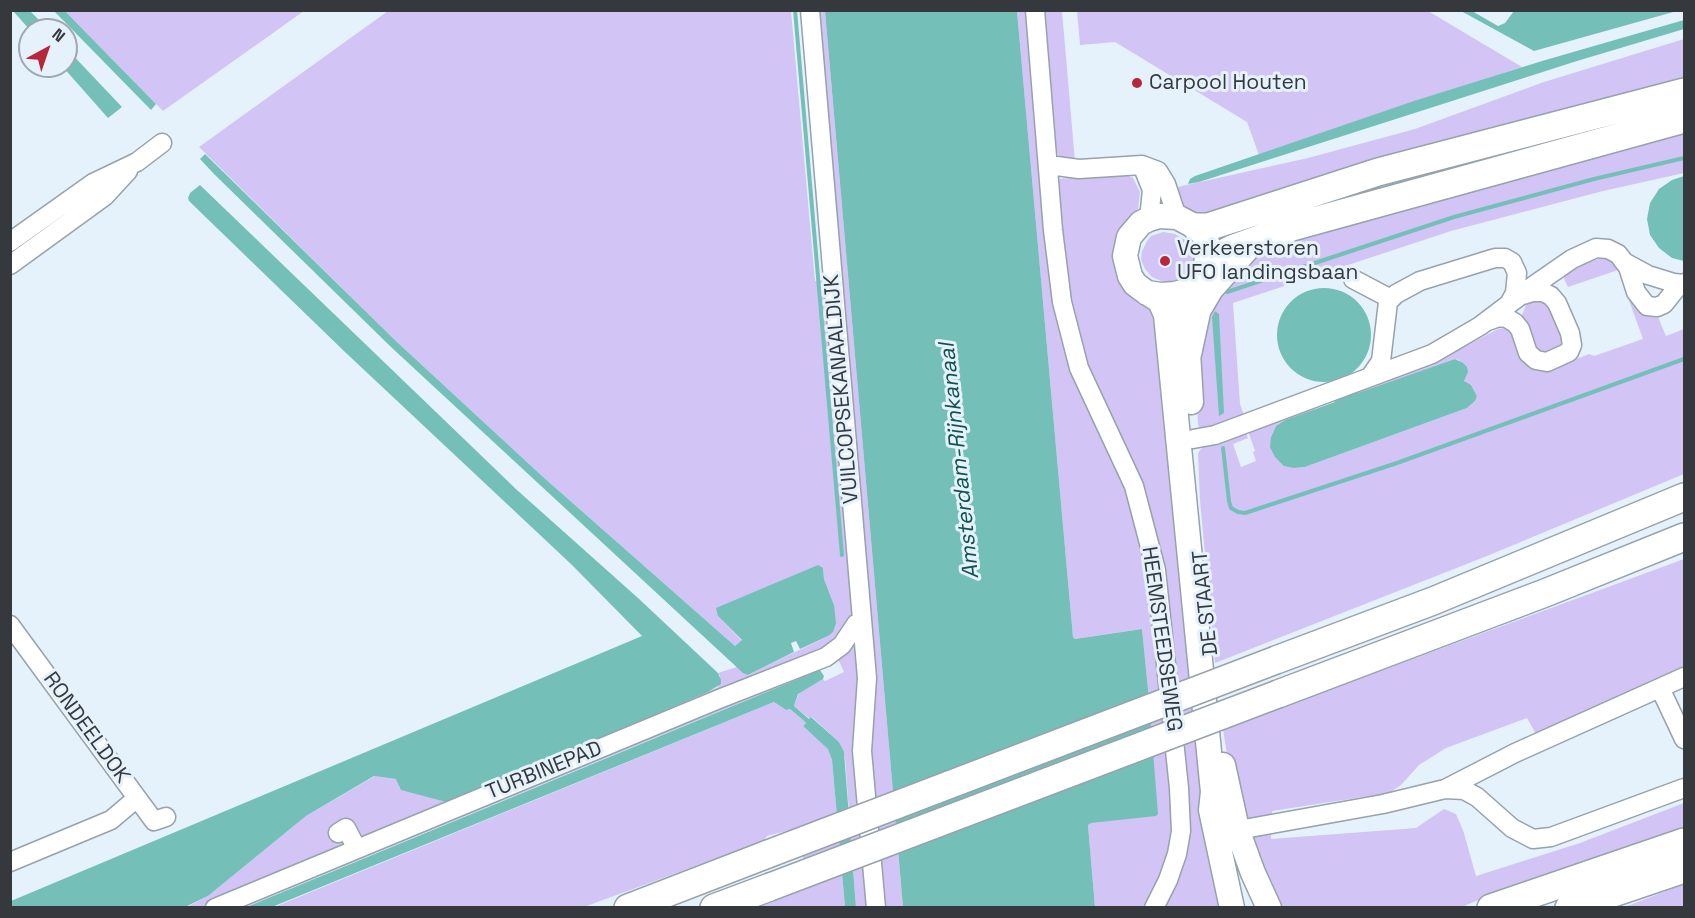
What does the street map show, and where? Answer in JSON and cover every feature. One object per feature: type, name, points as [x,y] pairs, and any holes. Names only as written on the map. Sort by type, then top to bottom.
[{"type":"highway","points":[[1186,222],[1208,227],[1378,172],[1684,92]]},
{"type":"highway","points":[[1208,261],[1252,241],[1324,218],[1684,119]]},
{"type":"highway","points":[[1188,352],[1197,310],[1210,288],[1252,241]]},
{"type":"highway","points":[[628,908],[1433,601],[1684,497]]},
{"type":"highway","points":[[714,908],[1545,593],[1684,537]]},
{"type":"highway","points":[[1491,908],[1684,842]]},
{"type":"highway","points":[[1569,908],[1684,868]]},
{"type":"main road","points":[[1159,216],[1186,222],[1203,233],[1206,240],[1208,261],[1200,280],[1184,292],[1168,295],[1147,293],[1135,284],[1130,276],[1125,256],[1129,237],[1142,223],[1159,216]]},
{"type":"main road","name":"DE STAART","points":[[1184,292],[1182,332],[1188,352],[1200,543],[1220,747],[1227,788],[1232,860],[1253,908]]},
{"type":"main road","name":"DE STAART","points":[[1147,293],[1160,302],[1166,315],[1213,792],[1211,810],[1232,908]]},
{"type":"main road","name":"DE STAART","points":[[1213,792],[1269,908]]},
{"type":"street","name":"VUILCOPSEKANAALDIJK","points":[[810,10],[867,678],[862,742],[876,908]]},
{"type":"street","name":"HEEMSTEEDSEWEG","points":[[1035,10],[1053,230],[1062,302],[1079,368],[1134,486],[1157,580],[1179,788],[1181,831],[1178,854],[1154,908]]},
{"type":"street","points":[[10,265],[105,196],[137,162],[162,143]]},
{"type":"street","points":[[10,242],[93,183],[137,162]]},
{"type":"street","points":[[1049,165],[1079,169],[1142,165],[1158,171],[1186,222]]},
{"type":"street","points":[[1142,165],[1152,190],[1149,219]]},
{"type":"street","points":[[1193,439],[1215,435],[1432,354],[1456,342],[1486,322],[1572,259],[1596,248],[1608,249],[1618,254],[1628,267],[1636,292],[1647,306],[1657,307],[1665,304],[1684,284]]},
{"type":"street","points":[[1370,377],[1381,361],[1388,302],[1396,294],[1420,281],[1495,258],[1506,258],[1512,262],[1517,273],[1514,300]]},
{"type":"street","points":[[1624,262],[1648,275],[1684,284]]},
{"type":"street","points":[[1353,279],[1391,299]]},
{"type":"street","points":[[1486,322],[1499,317],[1507,318],[1515,323],[1520,329],[1528,353],[1536,360],[1548,362],[1569,352],[1572,345],[1570,333],[1557,303],[1551,296],[1533,292],[1514,300]]},
{"type":"street","name":"TURBINEPAD","points":[[215,908],[826,657],[842,645],[856,624],[862,622]]},
{"type":"street","name":"RONDEELDOK","points":[[10,625],[137,798],[160,819]]},
{"type":"street","points":[[1230,831],[1383,804],[1445,789],[1515,753],[1684,677]]},
{"type":"street","points":[[1660,688],[1684,740]]},
{"type":"street","points":[[1445,789],[1464,790],[1477,797],[1512,828],[1533,839],[1551,837],[1684,788]]},
{"type":"street","points":[[10,862],[111,820],[137,798]]},
{"type":"street","points":[[338,833],[346,828],[357,849]]},
{"type":"shaded area","points":[[65,11],[304,11],[163,111],[78,24],[78,18],[72,18]]},
{"type":"shaded area","points":[[388,11],[791,11],[815,281],[828,280],[855,607],[844,630],[858,629],[871,907],[856,907],[845,757],[839,742],[812,717],[810,719],[794,706],[799,693],[823,679],[825,681],[844,672],[838,659],[820,667],[820,670],[244,907],[185,908],[208,896],[306,816],[375,776],[396,779],[450,803],[708,692],[718,687],[720,676],[718,673],[737,667],[748,675],[828,636],[834,605],[824,579],[823,568],[718,616],[742,641],[735,646],[542,476],[397,342],[199,147]]},
{"type":"shaded area","points":[[814,11],[825,11],[903,907],[886,907],[877,865]]},
{"type":"shaded area","points":[[1017,11],[1029,11],[1049,246],[1150,561],[1175,844],[1148,907],[1095,907],[1088,825],[1152,755],[1148,689],[1142,629],[1075,639],[1073,637]]},
{"type":"shaded area","points":[[1040,11],[1062,11],[1075,162],[1061,158],[1052,147]]},
{"type":"shaded area","points":[[1077,11],[1428,11],[1522,67],[1259,155],[1247,122],[1115,42],[1080,45]]},
{"type":"shaded area","points":[[1684,39],[1684,84],[1201,215],[1191,212],[1180,202],[1173,188],[1308,158],[1415,129],[1544,82]]},
{"type":"shaded area","points":[[1684,127],[1684,173],[1603,191],[1451,231],[1233,303],[1240,404],[1245,418],[1214,429],[1201,429],[1198,425],[1195,353],[1204,310],[1264,247]]},
{"type":"shaded area","points":[[1125,174],[1133,178],[1140,192],[1138,209],[1120,232],[1113,256],[1115,271],[1124,287],[1148,306],[1160,336],[1227,907],[1160,907],[1170,890],[1181,751],[1168,600],[1163,570],[1093,388],[1068,303],[1057,179]]},
{"type":"shaded area","points":[[1163,232],[1175,234],[1196,243],[1194,266],[1187,275],[1173,282],[1161,281],[1152,277],[1141,260],[1147,241],[1151,236]]},
{"type":"shaded area","points":[[1605,257],[1617,261],[1639,311],[1647,316],[1658,317],[1666,336],[1684,329],[1684,474],[1487,556],[1215,663],[1200,500],[1198,454],[1200,450],[1205,445],[1245,429],[1248,438],[1233,444],[1241,467],[1256,461],[1247,428],[1313,405],[1315,409],[1285,420],[1276,426],[1271,437],[1294,468],[1305,467],[1467,408],[1477,396],[1471,385],[1465,383],[1459,360],[1455,359],[1358,394],[1356,390],[1447,356],[1498,329],[1505,328],[1515,333],[1517,341],[1564,364],[1589,354],[1594,356],[1643,339],[1618,270],[1568,287],[1564,279],[1565,273],[1571,267]]},
{"type":"shaded area","points":[[1546,299],[1565,344],[1554,353],[1536,353],[1522,315],[1526,305],[1532,300]]},
{"type":"shaded area","points":[[1684,559],[1684,667],[1536,734],[1527,718],[1446,748],[1419,765],[1401,785],[1389,793],[1272,811],[1271,839],[1416,828],[1444,809],[1456,814],[1476,876],[1580,843],[1684,803],[1684,828],[1518,883],[1462,907],[1273,907],[1237,819],[1223,729]]},
{"type":"shaded area","points":[[774,702],[786,710],[790,709],[803,720],[806,723],[803,726],[828,748],[832,760],[845,907],[760,907],[816,885],[790,830],[767,836],[764,840],[736,851],[584,907],[272,908]]},
{"type":"shaded area","points":[[1684,884],[1684,907],[1621,907],[1630,905]]},
{"type":"water","points":[[13,11],[30,11],[37,18],[19,18]]},
{"type":"water","points":[[54,11],[65,11],[72,18],[61,18]]},
{"type":"water","name":"Amsterdam-Rijnkanaal","points":[[825,11],[1017,11],[1073,637],[1075,639],[1142,629],[1148,689],[1158,814],[1088,825],[1095,907],[903,907]]},
{"type":"water","points":[[1461,11],[1472,11],[1498,26],[1505,23],[1514,11],[1677,11],[1534,51]]},
{"type":"water","points":[[1684,20],[1684,29],[1188,184],[1195,176],[1414,101]]},
{"type":"water","points":[[78,24],[156,104],[151,110],[78,35]]},
{"type":"water","points":[[78,61],[122,107],[108,118],[73,78],[78,78]]},
{"type":"water","points":[[205,154],[397,342],[542,476],[735,646],[742,640],[718,616],[716,608],[818,565],[823,568],[824,579],[834,605],[836,623],[833,632],[800,649],[796,641],[791,643],[794,652],[748,675],[743,673],[391,347],[214,174],[200,159]]},
{"type":"water","points":[[1684,176],[1684,261],[1672,258],[1659,248],[1650,235],[1647,219],[1650,203],[1659,189],[1672,180]]},
{"type":"water","points":[[200,185],[517,490],[718,673],[721,684],[708,692],[450,803],[401,790],[396,779],[374,776],[306,816],[208,896],[185,907],[11,908],[11,901],[642,636],[572,565],[345,352],[189,201],[190,193]]},
{"type":"water","points":[[1324,288],[1342,291],[1357,302],[1368,317],[1371,335],[1368,353],[1357,368],[1342,379],[1324,382],[1306,379],[1291,368],[1280,353],[1277,335],[1280,317],[1291,302],[1306,291]]},
{"type":"water","points":[[1215,311],[1219,314],[1224,413],[1219,416],[1212,317]]},
{"type":"water","points":[[1455,359],[1467,367],[1468,372],[1464,381],[1471,385],[1477,396],[1467,408],[1305,467],[1284,466],[1275,457],[1270,447],[1271,437],[1276,426],[1285,420],[1335,402],[1334,400],[1356,390],[1358,393]]},
{"type":"water","points":[[820,670],[824,676],[823,679],[798,694],[794,706],[809,719],[811,717],[839,742],[844,752],[856,907],[845,907],[832,760],[828,749],[803,726],[806,723],[803,720],[790,709],[786,710],[774,702],[272,907],[244,908]]},
{"type":"waterway","points":[[795,10],[842,555]]},
{"type":"waterway","points":[[1227,292],[1454,217],[1594,179],[1684,158]]},
{"type":"waterway","points":[[1223,448],[1231,508],[1245,513],[1397,463],[1684,359]]},
{"type":"place","name":"Carpool Houten","points":[[1137,83]]},
{"type":"place","name":"Verkeerstoren UFO landingsbaan","points":[[1165,261]]}]
